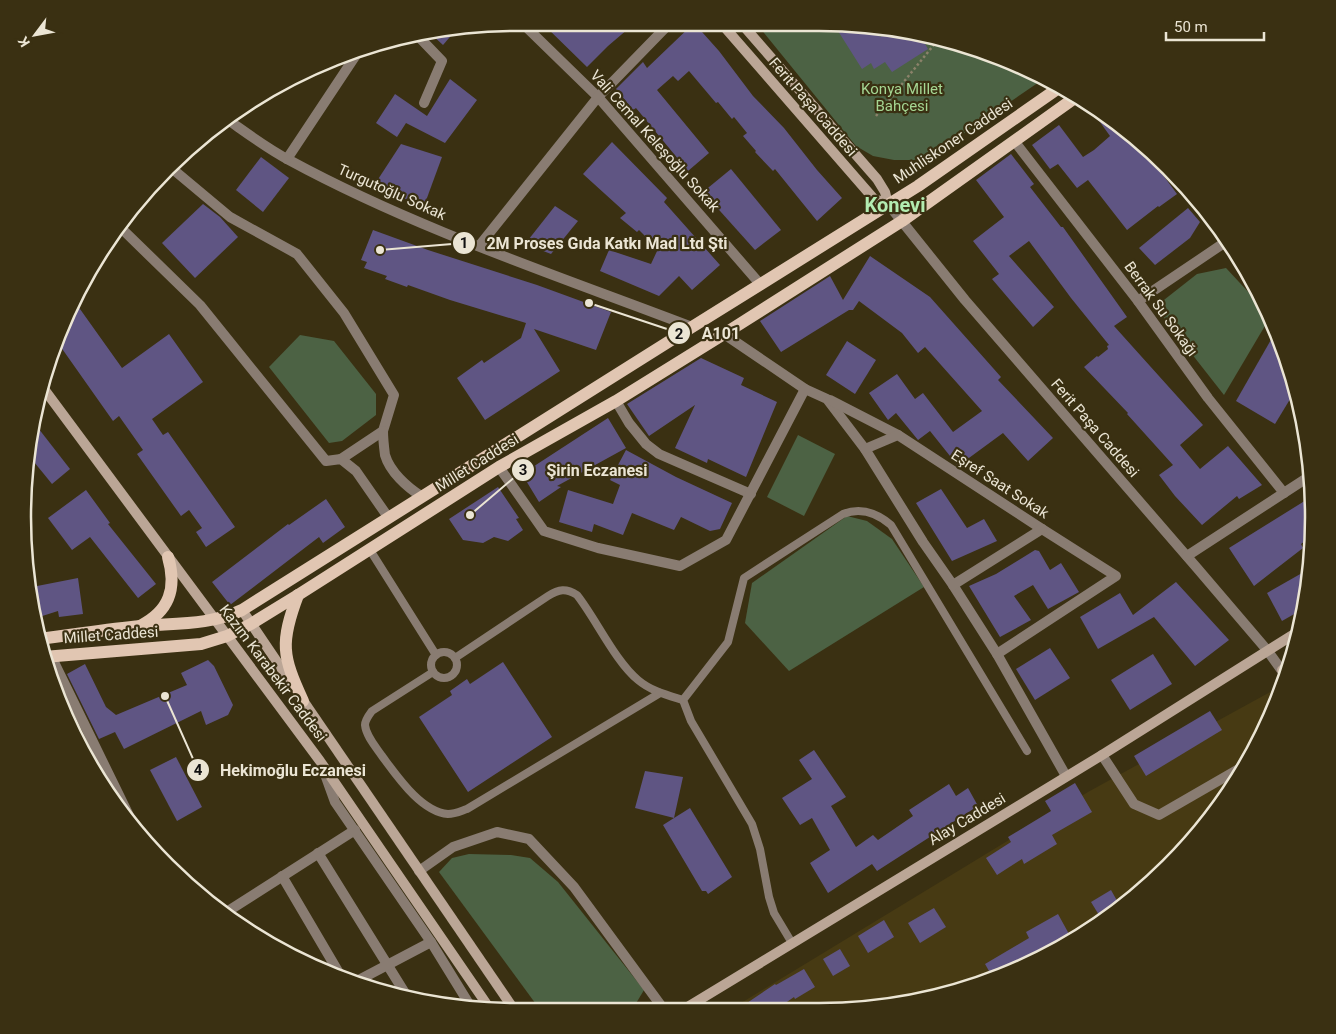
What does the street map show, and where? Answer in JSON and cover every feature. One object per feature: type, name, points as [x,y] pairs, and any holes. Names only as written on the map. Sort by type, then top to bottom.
[{"type":"main road","name":"Ferit Paşa Caddesi","points":[[728,31],[874,199],[888,204]]},
{"type":"main road","name":"Ferit Paşa Caddesi","points":[[748,31],[877,179],[885,192],[888,204]]},
{"type":"main road","name":"Muhliskoner Caddesi","points":[[888,204],[918,186],[1054,91]]},
{"type":"main road","points":[[902,221],[1070,101]]},
{"type":"main road","name":"Millet Caddesi","points":[[47,638],[139,626],[215,620],[242,610],[888,204]]},
{"type":"main road","name":"Millet Caddesi","points":[[52,656],[203,644],[251,624],[499,467],[616,401],[902,221]]},
{"type":"main road","name":"Kazım Karabekir Caddesi","points":[[48,393],[320,761],[485,1002]]},
{"type":"main road","points":[[139,626],[156,616],[170,595],[172,578],[168,557]]},
{"type":"main road","points":[[298,596],[290,617],[285,645],[290,670],[303,701]]},
{"type":"main road","name":"Kazım Karabekir Caddesi","points":[[242,610],[509,1003]]},
{"type":"main road","name":"Alay Caddesi","points":[[694,1003],[1102,755],[1289,637]]},
{"type":"street","name":"Vali Cemal Keleşoğlu Sokak","points":[[531,31],[598,97],[760,284]]},
{"type":"street","points":[[479,246],[598,97],[662,31]]},
{"type":"street","points":[[423,41],[442,61],[424,103]]},
{"type":"street","points":[[287,159],[351,61]]},
{"type":"street","name":"Turgutoğlu Sokak","points":[[233,123],[287,159],[371,202],[479,246],[692,327]]},
{"type":"street","name":"Berrak Su Sokağı","points":[[1015,142],[1138,301],[1208,398],[1284,493]]},
{"type":"street","points":[[176,172],[230,216],[297,254],[344,313],[394,395],[382,431],[386,456],[407,487],[421,496]]},
{"type":"street","name":"Ferit Paşa Caddesi","points":[[888,204],[965,300],[1281,666]]},
{"type":"street","points":[[124,231],[200,306],[326,462],[341,459],[382,431]]},
{"type":"street","points":[[1138,301],[1221,245]]},
{"type":"street","name":"Eşref Saat Sokak","points":[[724,334],[805,390],[898,435],[1116,576],[997,654]]},
{"type":"street","points":[[499,467],[544,531],[598,548],[680,566],[726,540],[805,390]]},
{"type":"street","points":[[827,399],[865,449],[923,542],[997,654],[1066,776]]},
{"type":"street","points":[[616,401],[629,423],[646,444],[659,454],[751,494]]},
{"type":"street","points":[[865,449],[898,435]]},
{"type":"street","points":[[341,459],[356,471],[388,517]]},
{"type":"street","points":[[1187,556],[1304,480]]},
{"type":"street","points":[[953,585],[1042,529]]},
{"type":"street","points":[[58,676],[117,793]]},
{"type":"street","points":[[1102,755],[1134,804],[1159,815],[1232,773]]},
{"type":"street","points":[[320,761],[336,802],[432,942],[467,1000]]},
{"type":"street","points":[[230,909],[355,830]]},
{"type":"street","points":[[419,871],[453,847],[497,832],[529,839],[574,887],[659,1003]]},
{"type":"street","points":[[318,853],[402,989]]},
{"type":"street","points":[[282,876],[336,968]]},
{"type":"street","points":[[363,978],[432,942]]},
{"type":"lane","points":[[683,700],[728,642],[744,578],[843,514],[861,510],[882,517],[891,525],[1027,752]]},
{"type":"lane","points":[[370,550],[436,655]]},
{"type":"lane","points":[[455,658],[548,596],[564,589],[578,595],[629,671],[646,686],[660,693],[683,700]]},
{"type":"lane","points":[[448,653],[455,658],[456,670],[451,676],[439,678],[433,672],[431,665],[436,655],[448,653]]},
{"type":"lane","points":[[433,672],[372,711],[365,724],[370,738],[406,787],[427,805],[449,814],[459,813],[467,809],[660,693]]},
{"type":"lane","points":[[683,700],[691,721],[752,824],[760,849],[768,896],[774,913],[792,943]]},
{"type":"path","points":[[876,116],[933,45]]},
{"type":"shaded area","points":[[1273,691],[1255,732],[1240,760],[1223,787],[1184,837],[1139,882],[1115,902],[1062,938],[1005,966],[945,986],[914,993],[851,1002],[741,1003],[1088,792]]},
{"type":"green space","name":"Konya Millet Bahçesi","points":[[763,31],[851,32],[914,41],[975,57],[1038,83],[937,152],[914,160],[894,160],[873,156],[856,146]]},
{"type":"green space","points":[[1226,268],[1251,295],[1265,325],[1224,395],[1155,307],[1197,274]]},
{"type":"green space","points":[[300,335],[334,341],[376,394],[376,415],[342,441],[329,443],[269,367]]},
{"type":"green space","points":[[798,435],[835,454],[804,516],[767,497]]},
{"type":"green space","points":[[847,516],[867,521],[892,539],[924,587],[789,671],[745,623],[752,583]]},
{"type":"green space","points":[[469,854],[511,855],[530,858],[558,882],[644,990],[636,1003],[535,1003],[439,872],[452,858]]},
{"type":"building","points":[[550,31],[626,31],[608,46],[587,67]]},
{"type":"building","points":[[686,31],[701,31],[753,96],[784,128],[842,198],[817,221],[775,169],[773,171],[755,152],[743,136],[747,133],[734,117],[732,119],[718,102],[716,103],[689,71],[678,81],[673,76],[657,90],[709,153],[688,171],[636,108],[633,110],[616,89],[643,62],[647,68]]},
{"type":"building","points":[[838,32],[879,35],[880,37],[883,35],[914,41],[925,43],[928,49],[892,72],[885,62],[874,69],[871,63],[862,69]]},
{"type":"building","points":[[451,36],[443,45],[436,38]]},
{"type":"building","points":[[450,79],[477,100],[445,143],[406,123],[397,137],[376,123],[395,94],[427,116]]},
{"type":"building","points":[[1098,120],[1139,152],[1163,175],[1177,194],[1127,230],[1088,180],[1077,188],[1058,164],[1050,169],[1032,145],[1059,125],[1083,157],[1110,136]]},
{"type":"building","points":[[612,142],[667,198],[664,202],[720,265],[692,290],[679,276],[659,296],[600,271],[609,250],[651,264],[658,249],[639,230],[637,232],[620,218],[626,213],[583,174]]},
{"type":"building","points":[[401,144],[442,157],[424,206],[373,187]]},
{"type":"building","points":[[1011,154],[1034,184],[1030,187],[1061,227],[1063,227],[1127,317],[1114,326],[1203,425],[1180,445],[1200,469],[1228,446],[1262,485],[1239,499],[1237,496],[1202,525],[1175,496],[1159,475],[1173,465],[1128,413],[1084,367],[1108,349],[1107,346],[1109,345],[1029,241],[1009,256],[1054,307],[1033,327],[992,279],[999,274],[973,241],[1004,217],[976,180]]},
{"type":"building","points":[[261,157],[289,178],[263,212],[236,190]]},
{"type":"building","points":[[731,169],[781,230],[755,250],[703,192]]},
{"type":"building","points":[[203,204],[220,217],[238,237],[195,278],[162,243]]},
{"type":"building","points":[[555,206],[578,221],[551,254],[525,244]]},
{"type":"building","points":[[1188,208],[1200,222],[1190,238],[1155,265],[1139,248]]},
{"type":"building","points":[[373,230],[611,312],[596,350],[534,329],[560,371],[485,420],[457,378],[482,360],[484,363],[521,338],[526,323],[408,285],[407,287],[385,279],[387,276],[364,268],[367,262],[361,260]]},
{"type":"building","points":[[870,256],[930,297],[1001,377],[998,380],[1053,438],[1028,461],[1003,433],[958,466],[930,431],[918,440],[896,413],[888,420],[869,393],[897,374],[915,399],[923,393],[953,432],[982,411],[925,347],[918,353],[902,333],[859,301],[853,310],[849,310],[781,352],[760,321],[830,276],[843,300]]},
{"type":"building","points":[[79,307],[122,368],[169,334],[203,382],[152,419],[163,435],[168,432],[235,527],[206,547],[196,532],[202,528],[189,510],[181,516],[137,454],[143,450],[119,416],[113,421],[62,348]]},
{"type":"building","points":[[1271,340],[1290,399],[1275,424],[1236,401]]},
{"type":"building","points":[[847,341],[876,360],[855,394],[826,375]]},
{"type":"building","points":[[701,358],[744,378],[741,385],[777,402],[746,477],[708,459],[707,463],[675,448],[695,405],[649,436],[627,404]]},
{"type":"building","points":[[608,418],[626,448],[557,486],[561,487],[539,502],[522,474]]},
{"type":"building","points":[[40,430],[70,469],[52,484],[34,462]]},
{"type":"building","points":[[626,450],[676,477],[732,503],[720,529],[710,531],[681,517],[674,530],[632,513],[623,535],[594,524],[592,532],[559,522],[568,490],[613,504],[620,485],[610,480]]},
{"type":"building","points":[[498,487],[519,518],[516,519],[523,530],[508,541],[494,537],[483,543],[463,540],[449,519]]},
{"type":"building","points":[[941,489],[967,528],[984,519],[997,541],[952,561],[916,503]]},
{"type":"building","points":[[86,490],[110,523],[108,524],[156,584],[138,598],[90,537],[72,550],[48,518]]},
{"type":"building","points":[[326,499],[345,527],[323,543],[319,537],[230,605],[212,582],[288,524]]},
{"type":"building","points":[[1305,501],[1304,542],[1301,544],[1303,548],[1254,586],[1229,548]]},
{"type":"building","points":[[1035,550],[1039,551],[1050,570],[1061,563],[1079,592],[1048,609],[1033,585],[1014,596],[1031,620],[1000,637],[969,586],[996,574]]},
{"type":"building","points":[[1302,573],[1295,614],[1282,621],[1267,593]]},
{"type":"building","points":[[78,578],[83,614],[59,617],[58,611],[42,616],[36,586]]},
{"type":"building","points":[[1176,582],[1229,640],[1195,666],[1154,617],[1098,649],[1080,617],[1120,593],[1133,615]]},
{"type":"building","points":[[1050,648],[1070,678],[1035,700],[1016,669]]},
{"type":"building","points":[[1153,654],[1172,684],[1130,710],[1111,680]]},
{"type":"building","points":[[208,660],[214,666],[233,705],[228,715],[206,725],[201,711],[124,749],[115,732],[99,739],[67,674],[85,664],[106,707],[116,715],[187,685],[181,673]]},
{"type":"building","points":[[503,662],[552,737],[468,792],[419,717],[452,695],[450,691],[467,679],[470,684]]},
{"type":"building","points":[[1210,711],[1222,730],[1146,776],[1134,756]]},
{"type":"building","points":[[814,750],[846,797],[831,806],[856,847],[873,835],[878,840],[913,816],[909,810],[949,784],[956,796],[968,788],[978,806],[877,871],[872,864],[828,893],[810,863],[830,850],[812,818],[800,825],[782,798],[812,779],[799,760]]},
{"type":"building","points":[[176,757],[202,807],[177,821],[150,770]]},
{"type":"building","points":[[645,771],[683,777],[674,818],[635,808]]},
{"type":"building","points":[[1075,783],[1092,812],[1052,835],[1057,844],[1024,864],[1022,859],[997,875],[986,858],[1011,842],[1008,837],[1051,811],[1045,801]]},
{"type":"building","points":[[690,808],[732,877],[708,894],[706,891],[702,891],[663,825]]},
{"type":"building","points":[[1111,890],[1117,900],[1098,914],[1091,902]]},
{"type":"building","points":[[934,908],[946,927],[920,943],[908,923]]},
{"type":"building","points":[[1058,914],[1069,934],[1034,953],[989,972],[985,964],[1029,938],[1026,932]]},
{"type":"building","points":[[884,920],[894,937],[868,953],[858,936]]},
{"type":"building","points":[[840,949],[850,966],[833,976],[823,959]]},
{"type":"building","points":[[804,969],[815,987],[785,1003],[747,1003]]},
{"type":"place","name":"2M Proses Gıda Katkı Mad Ltd Şti","points":[[380,250]]},
{"type":"place","name":"A101","points":[[589,303]]},
{"type":"place","name":"Şirin Eczanesi","points":[[470,515]]},
{"type":"place","name":"Hekimoğlu Eczanesi","points":[[165,696]]},
{"type":"district","name":"Konevi","points":[[895,205]]}]
